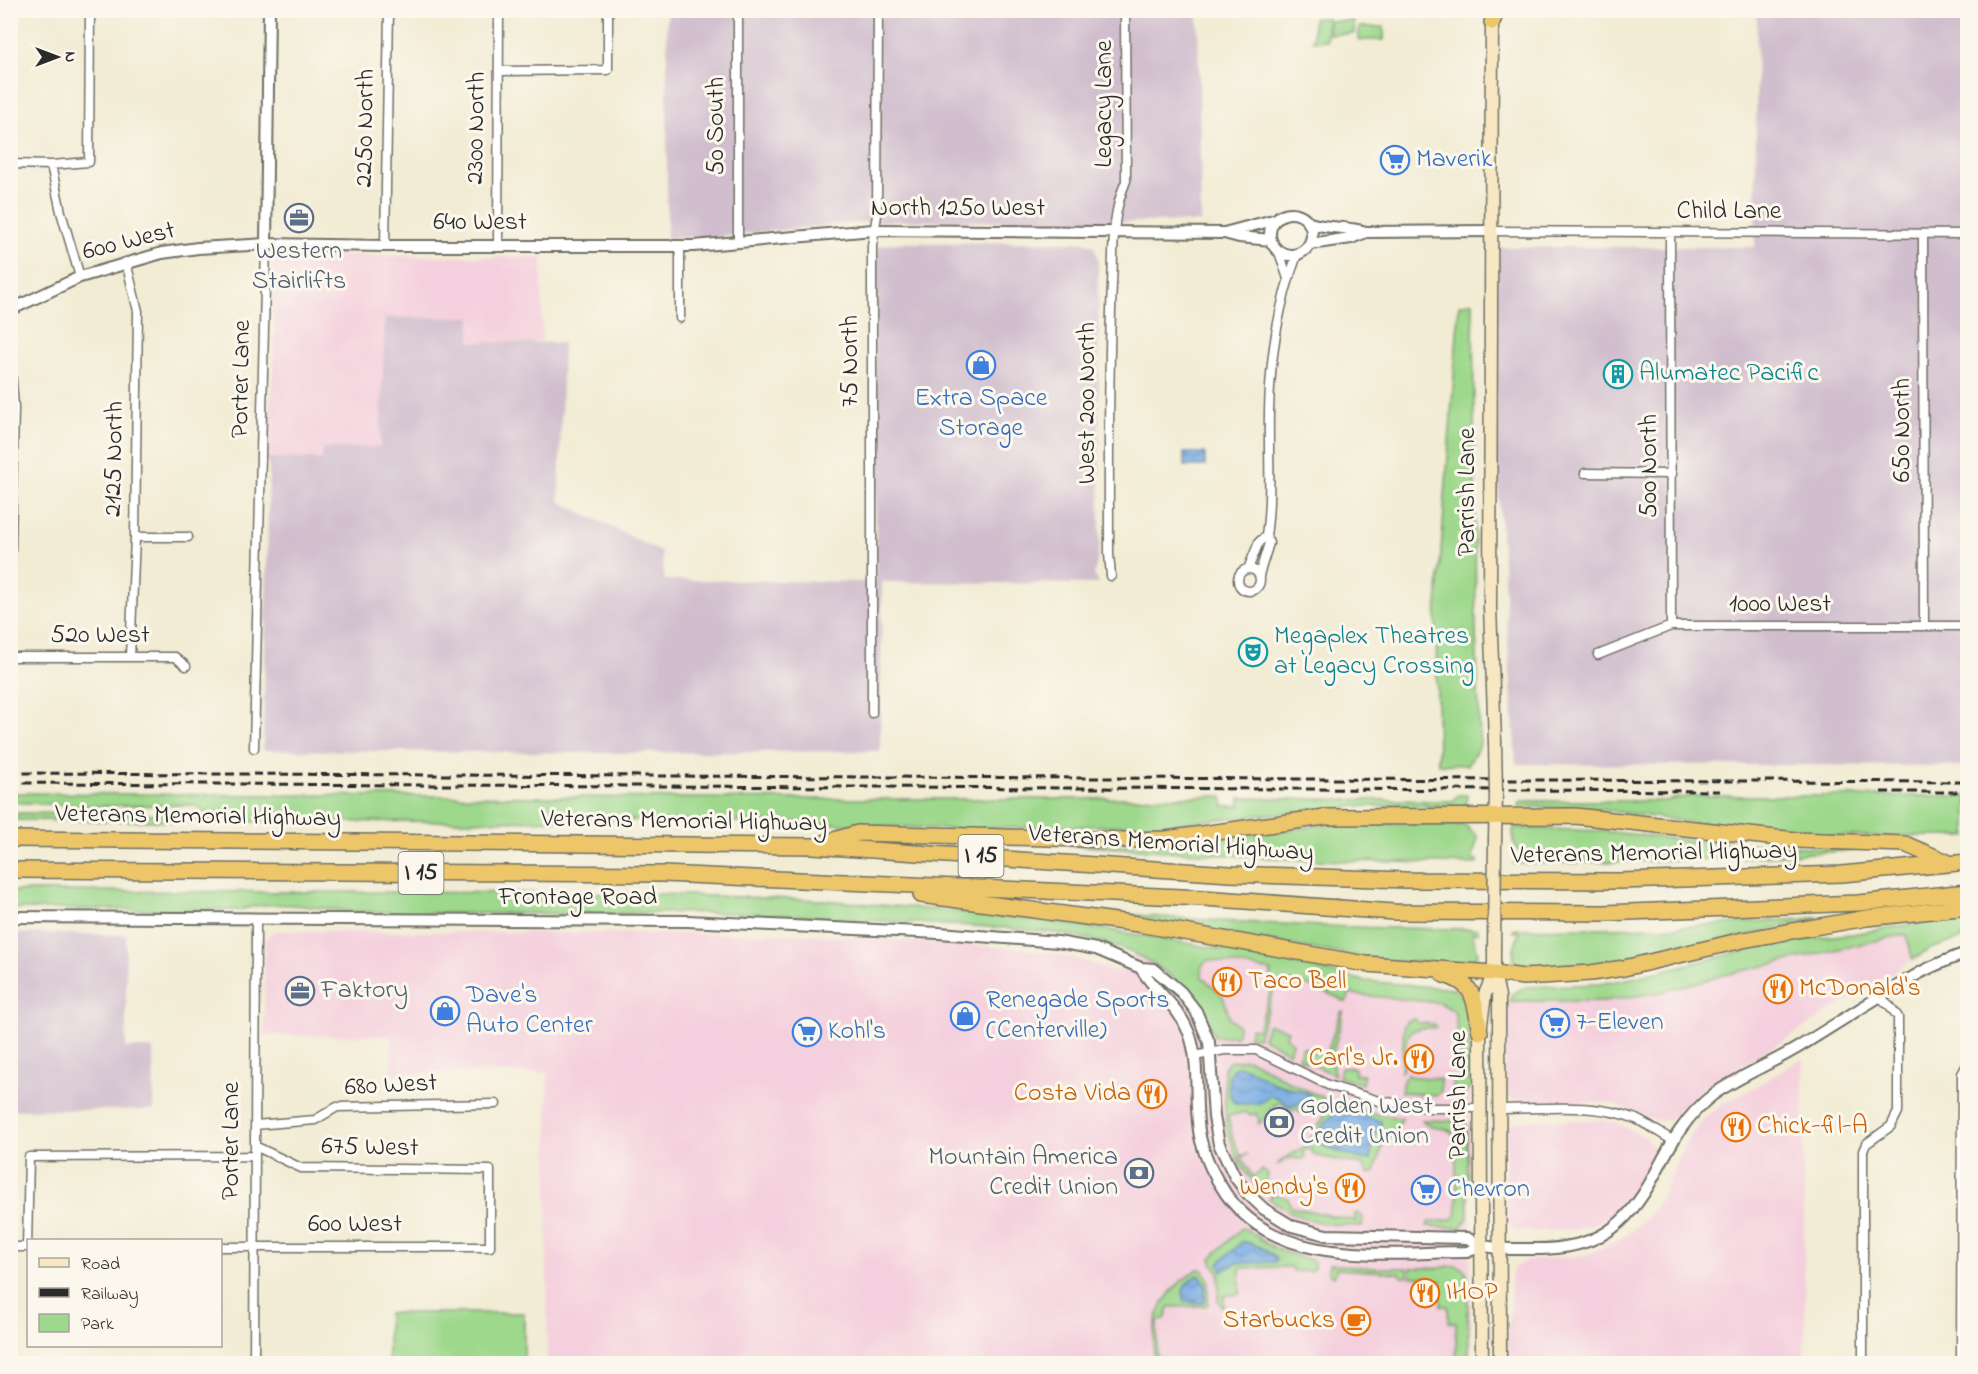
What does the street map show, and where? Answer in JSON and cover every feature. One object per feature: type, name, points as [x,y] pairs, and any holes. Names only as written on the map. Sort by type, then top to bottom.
[{"type":"highway","points":[[813,846],[858,832],[1125,840],[1166,839],[1326,817],[1495,816],[1603,818],[1796,840],[1905,844],[1950,863]]},
{"type":"highway","name":"Veterans Memorial Highway","points":[[10,838],[813,846],[1230,874],[1407,880],[1620,881],[1842,874],[1968,862]]},
{"type":"highway","name":"Veterans Memorial Highway","points":[[10,870],[663,874],[1203,898],[1406,912],[1604,913],[1858,903],[1968,892]]},
{"type":"highway","points":[[832,882],[1138,924],[1366,964],[1524,977],[1591,973],[1624,968],[1743,940],[1797,930],[1868,918],[1968,907]]},
{"type":"highway","points":[[1330,958],[1353,970],[1392,974],[1444,975],[1461,980],[1472,995],[1480,1032]]},
{"type":"main road","name":"Parrish Lane","points":[[1494,14],[1490,231],[1490,607],[1496,794],[1494,973],[1499,996],[1500,1364]]},
{"type":"main road","name":"Parrish Lane","points":[[1482,1364],[1480,1032],[1485,994],[1494,973]]},
{"type":"street","points":[[10,164],[51,165],[89,162],[90,10]]},
{"type":"street","name":"Porter Lane","points":[[254,748],[263,465],[269,10]]},
{"type":"street","name":"2250 North","points":[[385,246],[389,10]]},
{"type":"street","name":"2300 North","points":[[498,246],[499,10]]},
{"type":"street","points":[[499,70],[608,70],[608,10]]},
{"type":"street","name":"50 South","points":[[738,10],[738,243]]},
{"type":"street","name":"75 North","points":[[872,713],[873,230],[877,215],[878,10]]},
{"type":"street","name":"Legacy Lane","points":[[1114,231],[1118,201],[1126,181],[1125,10]]},
{"type":"street","points":[[51,165],[61,212],[80,277]]},
{"type":"street","points":[[1288,279],[1279,252],[1271,240],[1271,229],[1277,219],[1291,213],[1318,226],[1350,227],[1366,232],[1490,231]]},
{"type":"street","name":"North 1250 West","points":[[693,246],[873,230],[1224,232],[1277,219]]},
{"type":"street","points":[[1279,252],[1292,256],[1305,251],[1310,244],[1312,233],[1309,223]]},
{"type":"street","name":"West 200 North","points":[[1112,576],[1109,554],[1109,317],[1114,231]]},
{"type":"street","name":"Child Lane","points":[[1490,231],[1968,234]]},
{"type":"street","name":"North 1250 West","points":[[1224,232],[1239,237],[1271,240]]},
{"type":"street","points":[[1310,244],[1351,238],[1366,232]]},
{"type":"street","name":"500 North","points":[[1670,233],[1671,626]]},
{"type":"street","name":"650 North","points":[[1923,234],[1924,626]]},
{"type":"street","name":"640 West","points":[[266,244],[693,246]]},
{"type":"street","name":"600 West","points":[[10,310],[80,277],[126,262],[189,249],[266,244]]},
{"type":"street","points":[[680,246],[680,318]]},
{"type":"street","points":[[1259,575],[1253,569],[1248,569],[1242,572],[1239,583],[1243,588],[1250,590],[1257,587],[1269,543],[1266,536],[1271,487],[1270,376],[1275,339],[1288,279],[1297,255]]},
{"type":"street","name":"2125 North","points":[[126,262],[138,310],[135,537],[130,657]]},
{"type":"street","points":[[10,356],[14,407],[10,594]]},
{"type":"street","points":[[1586,473],[1672,474]]},
{"type":"street","points":[[1248,569],[1259,542],[1266,536]]},
{"type":"street","points":[[135,537],[188,537]]},
{"type":"street","name":"1000 West","points":[[1598,655],[1671,626],[1968,626]]},
{"type":"street","name":"520 West","points":[[10,657],[175,657],[186,666]]},
{"type":"street","name":"Frontage Road","points":[[10,917],[665,920],[845,927],[1058,942],[1096,949],[1140,968],[1154,969],[1190,1002],[1206,1032],[1211,1052],[1214,1117],[1222,1152],[1241,1186],[1273,1216],[1292,1226],[1326,1235],[1467,1238],[1481,1246]]},
{"type":"street","name":"Porter Lane","points":[[254,1364],[256,919]]},
{"type":"street","points":[[1481,1246],[1500,1249],[1558,1250],[1591,1241],[1613,1230],[1640,1200],[1672,1140],[1693,1111],[1715,1094],[1919,973],[1968,952]]},
{"type":"street","name":"Frontage Road","points":[[1140,968],[1148,981],[1178,1012],[1188,1033],[1195,1056],[1197,1120],[1201,1142],[1208,1162],[1229,1198],[1244,1214],[1261,1227],[1292,1243],[1326,1250],[1367,1253],[1467,1252],[1481,1246]]},
{"type":"street","points":[[1863,1364],[1863,1151],[1866,1144],[1891,1126],[1898,1112],[1898,1017],[1880,997]]},
{"type":"street","points":[[1195,1056],[1224,1050],[1256,1050],[1328,1085],[1379,1101],[1431,1108],[1481,1108]]},
{"type":"street","points":[[1961,1364],[1962,1074],[1968,1063]]},
{"type":"street","name":"680 West","points":[[255,1125],[315,1120],[337,1107],[496,1104]]},
{"type":"street","points":[[1500,1109],[1581,1109],[1612,1113],[1635,1119],[1672,1140]]},
{"type":"street","name":"675 West","points":[[255,1146],[302,1168],[490,1170],[490,1247]]},
{"type":"street","points":[[28,1239],[28,1157],[255,1156]]},
{"type":"street","points":[[10,1247],[27,1247]]},
{"type":"street","name":"600 West","points":[[222,1247],[490,1247]]},
{"type":"shaded area","points":[[1130,10],[1198,12],[1201,222],[900,221],[852,223],[714,237],[667,238],[667,11]]},
{"type":"shaded area","points":[[1757,11],[1902,11],[1967,23],[1967,766],[1516,764],[1496,457],[1496,247],[1755,247]]},
{"type":"shaded area","points":[[1083,242],[1094,246],[1098,259],[1100,547],[1094,574],[1099,584],[882,582],[880,751],[598,753],[263,750],[269,467],[266,458],[322,459],[323,448],[380,447],[385,318],[471,317],[470,342],[563,343],[559,501],[661,552],[665,580],[876,582],[875,256],[878,247],[892,243]]},
{"type":"shaded area","points":[[280,255],[542,257],[542,342],[470,342],[471,317],[380,447],[323,448],[323,459],[266,458],[266,425],[274,358],[273,262]]},
{"type":"shaded area","points":[[273,931],[800,934],[1027,949],[1079,959],[1122,973],[1146,935],[1273,958],[1365,981],[1455,989],[1465,998],[1469,1011],[1471,1363],[547,1363],[548,1073],[392,1073],[391,1036],[264,1035],[265,941]]},
{"type":"shaded area","points":[[11,933],[126,935],[126,1048],[153,1048],[154,1110],[11,1110]]},
{"type":"shaded area","points":[[1906,935],[1912,960],[1770,1049],[1705,1086],[1668,1120],[1659,1121],[1611,1103],[1516,1101],[1507,1096],[1504,1049],[1506,1002],[1599,1001]]},
{"type":"shaded area","points":[[1801,1059],[1803,1061],[1805,1363],[1505,1364],[1511,1308],[1511,1275],[1514,1268],[1525,1261],[1586,1255],[1621,1238],[1635,1228],[1649,1215],[1660,1199],[1686,1143],[1704,1118],[1724,1103]]},
{"type":"shaded area","points":[[1521,1120],[1615,1122],[1646,1138],[1652,1146],[1653,1156],[1640,1183],[1629,1199],[1612,1214],[1596,1223],[1576,1230],[1517,1231],[1508,1224],[1505,1216],[1506,1132],[1508,1126]]},
{"type":"green space","points":[[1313,18],[1327,18],[1327,40],[1313,41]]},
{"type":"green space","points":[[1329,21],[1354,21],[1354,34],[1329,34]]},
{"type":"green space","points":[[1359,27],[1384,27],[1384,40],[1359,40]]},
{"type":"green space","points":[[1473,302],[1476,631],[1480,744],[1468,765],[1438,764],[1436,619],[1459,305]]},
{"type":"green space","points":[[10,793],[814,799],[1076,799],[1222,796],[1224,806],[1240,806],[1240,798],[1452,801],[1458,795],[1467,795],[1464,806],[1357,806],[1159,825],[948,829],[811,823],[603,820],[315,822],[11,820],[11,813],[208,815],[194,805],[80,806],[11,802]]},
{"type":"green space","points":[[1691,796],[1967,796],[1967,836],[1824,836],[1696,823],[1574,807],[1518,807],[1521,801],[1663,801]]},
{"type":"green space","points":[[1365,823],[1465,825],[1478,837],[1472,860],[1478,861],[1478,864],[1310,860],[1068,845],[1175,845],[1322,825]]},
{"type":"green space","points":[[1517,828],[1603,831],[1675,839],[1859,850],[1696,860],[1514,864],[1514,861],[1523,860],[1514,843],[1513,830]]},
{"type":"green space","points":[[11,891],[630,893],[822,900],[987,914],[1110,930],[1273,958],[1365,981],[1454,989],[1462,995],[1468,1007],[1470,1089],[1462,1096],[1453,1096],[1453,1081],[1460,1081],[1461,1049],[1453,1047],[1460,1044],[1454,1011],[1440,1003],[1350,994],[1346,1002],[1294,982],[1279,982],[1275,987],[1258,1038],[1249,1037],[1251,1028],[1258,1029],[1273,985],[1270,983],[1271,971],[1209,960],[1202,965],[1202,977],[1223,996],[1230,1019],[1238,1025],[1237,1036],[1216,1037],[1193,997],[1148,961],[1096,941],[1066,935],[1004,928],[731,913],[395,913],[285,905],[255,906],[240,910],[11,909]]},
{"type":"green space","points":[[1100,912],[1289,925],[1478,929],[1478,933],[1472,933],[1478,954],[1467,964],[1384,961]]},
{"type":"green space","points":[[1967,915],[1967,937],[1930,949],[1913,960],[1906,934],[1724,975],[1661,992],[1604,1001],[1509,1001],[1512,994],[1526,987],[1599,984],[1785,941],[1852,934]]},
{"type":"green space","points":[[1819,919],[1609,966],[1533,971],[1518,968],[1514,959],[1516,941],[1520,932],[1513,932],[1513,929],[1674,927]]},
{"type":"green space","points":[[1343,1011],[1333,1051],[1335,1075],[1298,1058],[1303,1047],[1326,1055]]},
{"type":"green space","points":[[1416,1019],[1417,1023],[1435,1024],[1436,1027],[1417,1029],[1408,1036],[1401,1073],[1404,1025]]},
{"type":"green space","points":[[1268,1024],[1288,1030],[1286,1036],[1292,1043],[1289,1053],[1263,1038]]},
{"type":"green space","points":[[1246,1059],[1324,1098],[1319,1106],[1301,1113],[1295,1108],[1292,1112],[1279,1102],[1259,1124],[1257,1114],[1249,1115],[1246,1112],[1228,1116],[1233,1139],[1241,1156],[1248,1154],[1237,1160],[1226,1127],[1224,1068],[1229,1062]]},
{"type":"green space","points":[[1341,1067],[1355,1068],[1355,1074],[1364,1075],[1362,1084],[1339,1077]]},
{"type":"green space","points":[[1408,1073],[1408,1076],[1440,1079],[1441,1092],[1436,1096],[1401,1092],[1403,1080]]},
{"type":"green space","points":[[1333,1101],[1376,1114],[1402,1118],[1399,1125],[1383,1143],[1375,1172],[1368,1174],[1363,1165],[1313,1155],[1311,1148],[1303,1151],[1305,1157],[1301,1159],[1290,1158],[1277,1165],[1307,1145]]},
{"type":"green space","points":[[1422,1120],[1462,1121],[1467,1126],[1468,1218],[1460,1228],[1427,1226],[1429,1221],[1447,1220],[1456,1215],[1456,1162],[1453,1134],[1446,1129],[1430,1126]]},
{"type":"green space","points":[[1243,1160],[1253,1177],[1262,1170],[1268,1174],[1258,1189],[1238,1162]]},
{"type":"green space","points":[[1273,1194],[1288,1198],[1291,1207],[1356,1221],[1354,1214],[1357,1213],[1363,1217],[1362,1226],[1313,1221],[1280,1206],[1269,1198]]},
{"type":"green space","points":[[1242,1228],[1267,1244],[1314,1261],[1314,1268],[1312,1271],[1293,1271],[1292,1267],[1240,1268],[1240,1294],[1224,1296],[1222,1307],[1218,1300],[1219,1272],[1211,1258]]},
{"type":"green space","points":[[1329,1264],[1408,1268],[1408,1277],[1401,1277],[1400,1273],[1336,1269],[1333,1276],[1328,1272]]},
{"type":"green space","points":[[1457,1265],[1464,1269],[1467,1275],[1469,1356],[1466,1363],[1456,1363],[1456,1323],[1448,1322],[1448,1306],[1441,1306],[1441,1281],[1428,1281],[1428,1277],[1411,1277],[1411,1268]]},
{"type":"green space","points":[[1198,1269],[1203,1270],[1208,1279],[1208,1304],[1169,1307],[1165,1320],[1157,1321],[1157,1357],[1163,1358],[1165,1363],[1155,1364],[1154,1334],[1156,1321],[1160,1309],[1175,1287]]},
{"type":"green space","points":[[388,1313],[524,1313],[524,1363],[388,1363]]},
{"type":"water","points":[[1184,453],[1205,453],[1205,466],[1184,466]]},
{"type":"water","points":[[1238,1066],[1249,1069],[1271,1082],[1307,1093],[1312,1097],[1312,1101],[1304,1107],[1296,1104],[1291,1107],[1277,1097],[1270,1096],[1258,1104],[1236,1104],[1229,1092],[1229,1078],[1232,1069]]},
{"type":"water","points":[[1342,1109],[1381,1121],[1381,1126],[1374,1136],[1370,1160],[1336,1151],[1321,1143],[1323,1125],[1336,1110]]},
{"type":"water","points":[[1242,1242],[1264,1250],[1276,1258],[1275,1262],[1237,1263],[1222,1271],[1219,1263]]},
{"type":"water","points":[[1198,1275],[1205,1283],[1205,1301],[1203,1303],[1184,1302],[1185,1286]]},
{"type":"railway","points":[[10,773],[1968,782]]},
{"type":"railway","points":[[10,783],[1725,791]]},
{"type":"railway","points":[[1881,792],[1968,792]]},
{"type":"place","name":"Maverik","points":[[1395,160]]},
{"type":"place","name":"Western Stairlifts","points":[[299,218]]},
{"type":"place","name":"Extra Space Storage","points":[[981,365]]},
{"type":"place","name":"Alumatec Pacific","points":[[1618,374]]},
{"type":"place","name":"Megaplex Theatres at Legacy Crossing","points":[[1253,652]]},
{"type":"place","name":"Taco Bell","points":[[1227,982]]},
{"type":"place","name":"McDonald's","points":[[1778,989]]},
{"type":"place","name":"Faktory","points":[[300,991]]},
{"type":"place","name":"Dave's Auto Center","points":[[445,1011]]},
{"type":"place","name":"Renegade Sports (Centerville)","points":[[965,1016]]},
{"type":"place","name":"7-Eleven","points":[[1555,1023]]},
{"type":"place","name":"Kohl's","points":[[807,1032]]},
{"type":"place","name":"Carl's Jr.","points":[[1419,1059]]},
{"type":"place","name":"Costa Vida","points":[[1152,1094]]},
{"type":"place","name":"Golden West Credit Union","points":[[1279,1122]]},
{"type":"place","name":"Chick-fil-A","points":[[1736,1127]]},
{"type":"place","name":"Mountain America Credit Union","points":[[1139,1173]]},
{"type":"place","name":"Wendy's","points":[[1350,1188]]},
{"type":"place","name":"Chevron","points":[[1426,1190]]},
{"type":"place","name":"IHOP","points":[[1425,1293]]},
{"type":"place","name":"Starbucks","points":[[1356,1321]]}]
